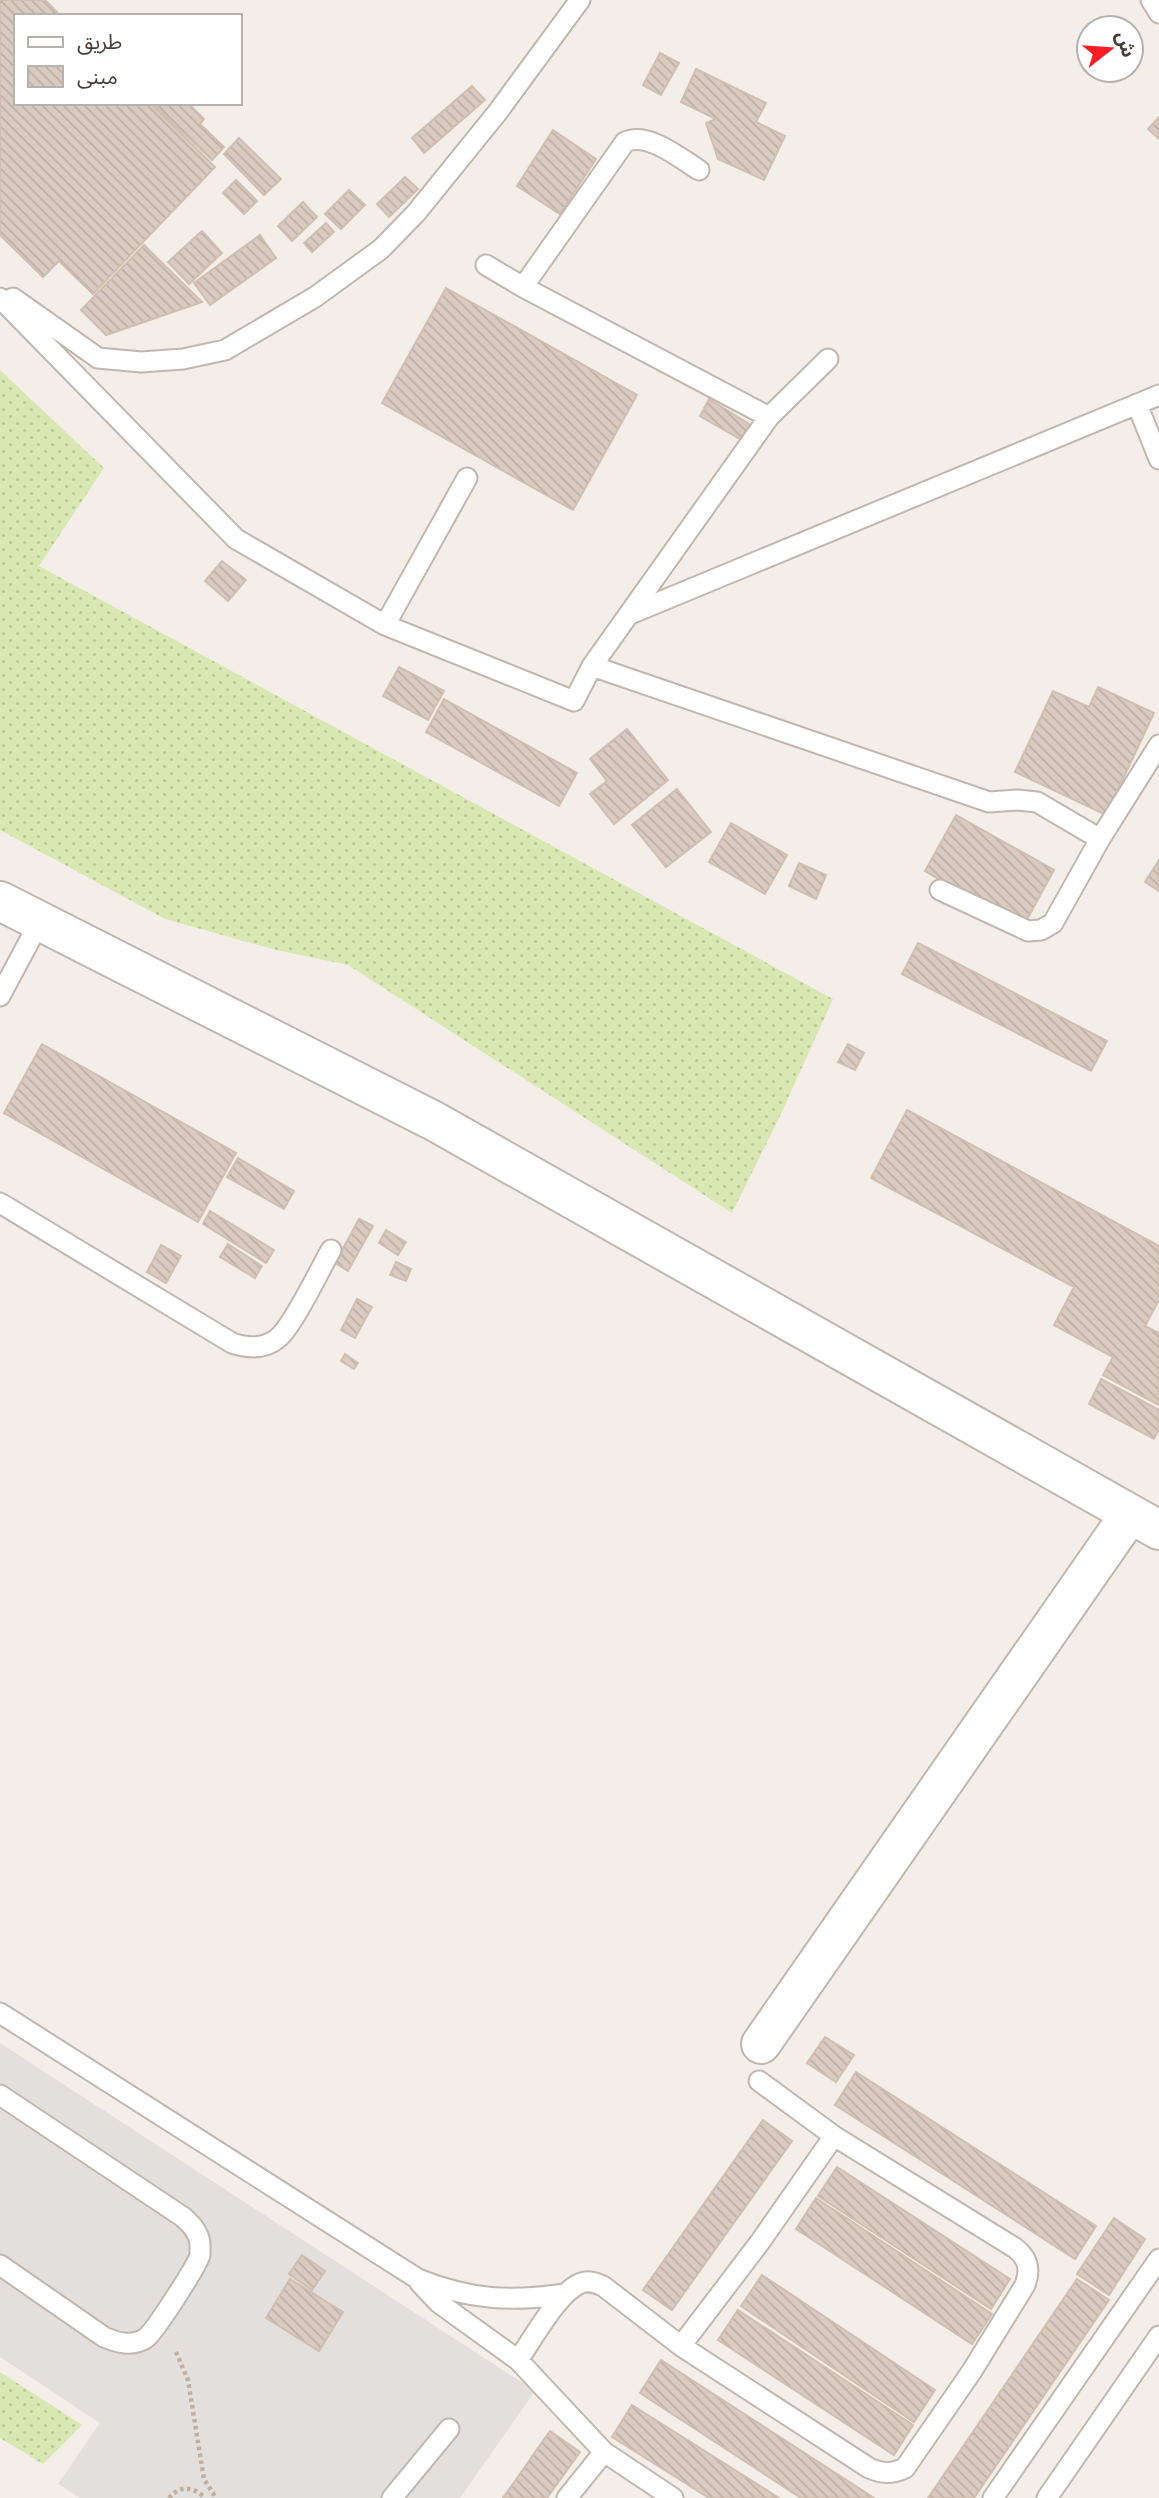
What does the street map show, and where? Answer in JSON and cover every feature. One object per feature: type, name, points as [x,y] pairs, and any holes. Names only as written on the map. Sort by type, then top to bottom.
[{"type":"street","points":[[0,901],[434,1121],[1144,1522],[760,2063]]},
{"type":"lane","points":[[0,290],[98,358],[141,362],[173,360],[225,349],[315,297],[354,270],[416,214],[497,113],[580,0]]},
{"type":"lane","points":[[1151,0],[1159,13]]},
{"type":"lane","points":[[523,287],[625,142],[633,138],[649,140],[699,170]]},
{"type":"lane","points":[[486,265],[769,417]]},
{"type":"lane","points":[[0,298],[236,540],[385,625],[574,701],[592,666],[627,615],[769,417],[828,359]]},
{"type":"lane","points":[[627,615],[1159,395]]},
{"type":"lane","points":[[1138,404],[1159,459]]},
{"type":"lane","points":[[385,625],[467,478]]},
{"type":"lane","points":[[592,666],[989,802],[1037,802],[1100,839]]},
{"type":"lane","points":[[940,890],[1028,931],[1041,930],[1053,923],[1100,839],[1159,745]]},
{"type":"lane","points":[[0,996],[39,923]]},
{"type":"lane","points":[[0,1203],[232,1343],[247,1348],[264,1346],[278,1338],[289,1325],[331,1250]]},
{"type":"lane","points":[[0,2013],[418,2279],[446,2290],[486,2298],[507,2300],[565,2294]]},
{"type":"lane","points":[[518,2360],[565,2294],[582,2282],[593,2282],[603,2286],[681,2346],[869,2468],[881,2473],[894,2473],[905,2468],[972,2371],[1025,2285],[1029,2276],[1028,2264],[1024,2255],[1015,2248],[834,2136],[760,2063]]},
{"type":"lane","points":[[0,2095],[183,2217],[194,2227],[200,2241],[200,2256],[156,2325],[146,2337],[133,2343],[117,2343],[0,2265]]},
{"type":"lane","points":[[681,2346],[760,2242],[834,2136]]},
{"type":"lane","points":[[993,2498],[1159,2259]]},
{"type":"lane","points":[[418,2279],[439,2303],[518,2360],[604,2452],[673,2498]]},
{"type":"lane","points":[[1047,2498],[1159,2336]]},
{"type":"lane","points":[[392,2498],[449,2429]]},
{"type":"lane","points":[[567,2498],[604,2452]]},
{"type":"path","points":[[156,2325],[176,2350],[188,2380],[201,2468],[209,2490],[216,2498]]},
{"type":"path","points":[[169,2498],[179,2489],[189,2488],[204,2496],[209,2490]]},
{"type":"green space","points":[[0,370],[104,468],[39,566],[833,999],[732,1213],[348,965],[276,950],[165,919],[0,830]]},
{"type":"green space","points":[[0,2372],[82,2425],[43,2464],[0,2438]]},
{"type":"shaded area","points":[[0,2043],[535,2391],[460,2498],[80,2498],[58,2484],[100,2423],[0,2357]]},
{"type":"building","points":[[0,0],[45,0],[59,14],[14,14],[14,105],[152,105],[215,167],[93,294],[59,261],[43,277],[0,235]]},
{"type":"building","points":[[660,53],[679,63],[661,95],[643,85]]},
{"type":"building","points":[[696,69],[766,103],[756,122],[785,136],[764,180],[718,159],[706,123],[716,119],[681,102]]},
{"type":"building","points":[[472,86],[485,100],[424,153],[412,138]]},
{"type":"building","points":[[154,105],[190,105],[204,119],[200,124],[224,147],[212,160]]},
{"type":"building","points":[[1159,117],[1159,139],[1148,129]]},
{"type":"building","points":[[553,130],[596,159],[560,214],[517,186]]},
{"type":"building","points":[[239,138],[281,179],[264,195],[224,154]]},
{"type":"building","points":[[405,177],[418,189],[389,217],[377,204]]},
{"type":"building","points":[[236,180],[257,201],[244,214],[223,193]]},
{"type":"building","points":[[349,190],[365,205],[341,229],[325,214]]},
{"type":"building","points":[[303,202],[317,217],[292,241],[278,226]]},
{"type":"building","points":[[326,223],[334,232],[312,252],[304,243]]},
{"type":"building","points":[[202,231],[222,253],[189,284],[168,262]]},
{"type":"building","points":[[260,235],[276,258],[210,305],[194,283]]},
{"type":"building","points":[[144,245],[202,302],[106,335],[81,310]]},
{"type":"building","points":[[446,288],[637,395],[573,510],[382,403]]},
{"type":"building","points":[[709,399],[754,427],[745,442],[700,416]]},
{"type":"building","points":[[222,561],[246,580],[228,601],[205,581]]},
{"type":"building","points":[[399,667],[444,691],[428,720],[383,696]]},
{"type":"building","points":[[1098,687],[1154,713],[1106,815],[1015,772],[1053,691],[1089,707]]},
{"type":"building","points":[[444,699],[577,773],[559,806],[426,732]]},
{"type":"building","points":[[627,729],[668,780],[614,824],[590,794],[607,781],[590,759]]},
{"type":"building","points":[[677,789],[711,832],[666,867],[632,825]]},
{"type":"building","points":[[956,815],[1054,870],[1023,927],[925,871]]},
{"type":"building","points":[[731,823],[787,855],[765,894],[709,862]]},
{"type":"building","points":[[1159,860],[1159,891],[1145,882]]},
{"type":"building","points":[[799,863],[826,875],[816,899],[789,886]]},
{"type":"building","points":[[918,943],[1107,1041],[1091,1071],[902,974]]},
{"type":"building","points":[[42,1044],[236,1153],[198,1222],[4,1113]]},
{"type":"building","points":[[848,1044],[864,1053],[855,1070],[838,1062]]},
{"type":"building","points":[[907,1110],[1159,1246],[1159,1300],[1145,1326],[1159,1333],[1159,1405],[1103,1375],[1113,1357],[1054,1325],[1074,1287],[871,1178]]},
{"type":"building","points":[[238,1158],[294,1191],[284,1209],[227,1177]]},
{"type":"building","points":[[210,1211],[274,1250],[266,1263],[203,1224]]},
{"type":"building","points":[[359,1219],[373,1226],[348,1271],[335,1263]]},
{"type":"building","points":[[386,1230],[406,1242],[398,1255],[379,1243]]},
{"type":"building","points":[[228,1244],[262,1266],[255,1278],[220,1257]]},
{"type":"building","points":[[161,1245],[181,1256],[166,1283],[147,1272]]},
{"type":"building","points":[[396,1262],[411,1269],[406,1281],[390,1275]]},
{"type":"building","points":[[357,1299],[372,1307],[355,1338],[341,1330]]},
{"type":"building","points":[[345,1354],[358,1363],[354,1369],[341,1361]]},
{"type":"building","points":[[1101,1379],[1159,1410],[1159,1429],[1154,1439],[1089,1404]]},
{"type":"building","points":[[825,2037],[854,2055],[836,2082],[807,2063]]},
{"type":"building","points":[[856,2072],[1096,2226],[1075,2259],[835,2105]]},
{"type":"building","points":[[763,2120],[792,2141],[672,2310],[643,2290]]},
{"type":"building","points":[[837,2167],[1010,2279],[991,2309],[818,2196]]},
{"type":"building","points":[[816,2198],[992,2314],[972,2344],[796,2229]]},
{"type":"building","points":[[1114,2218],[1145,2239],[1109,2295],[1077,2274]]},
{"type":"building","points":[[302,2255],[325,2271],[312,2290],[289,2274]]},
{"type":"building","points":[[762,2275],[935,2390],[914,2422],[741,2306]]},
{"type":"building","points":[[290,2279],[343,2312],[319,2351],[266,2318]]},
{"type":"building","points":[[1077,2279],[1109,2300],[974,2498],[928,2498]]},
{"type":"building","points":[[738,2310],[913,2425],[894,2455],[718,2340]]},
{"type":"building","points":[[661,2360],[874,2498],[801,2498],[640,2393]]},
{"type":"building","points":[[632,2405],[779,2498],[709,2498],[612,2437]]},
{"type":"building","points":[[550,2431],[580,2452],[547,2498],[503,2498]]}]
